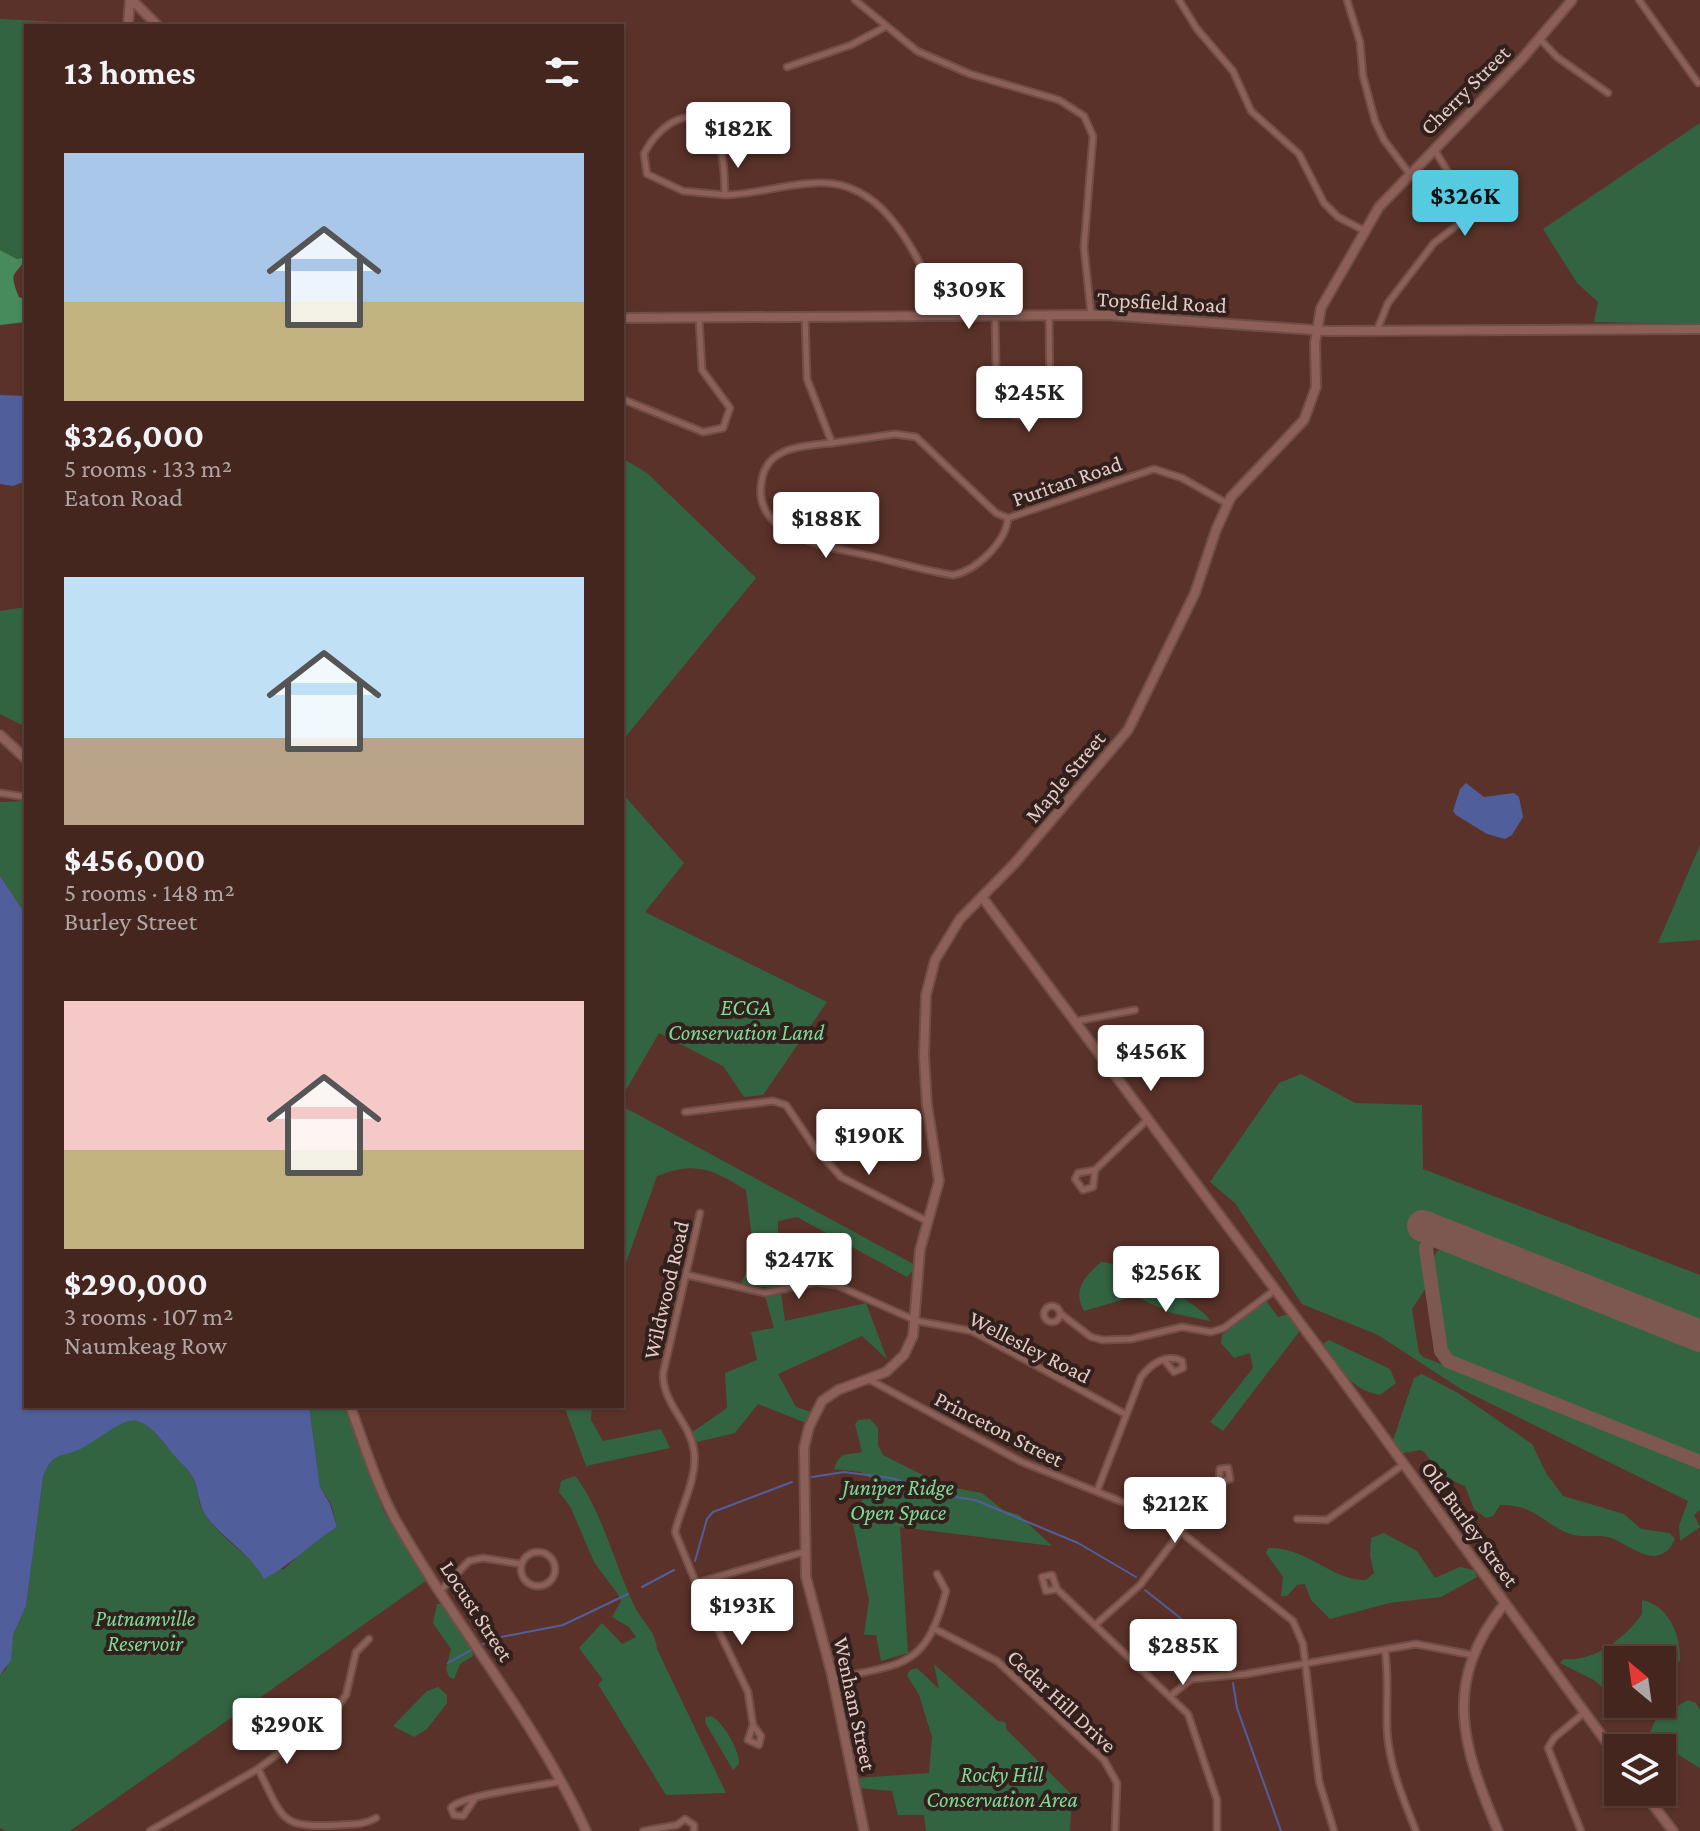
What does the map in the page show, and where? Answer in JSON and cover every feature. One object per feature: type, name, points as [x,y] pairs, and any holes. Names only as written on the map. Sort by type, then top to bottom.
[{"type":"main road","points":[[128,24],[131,0]]},
{"type":"main road","points":[[131,0],[156,24]]},
{"type":"main road","name":"Cherry Street","points":[[1316,331],[1324,301],[1385,199],[1540,39],[1572,0]]},
{"type":"main road","name":"Topsfield Road","points":[[624,318],[1091,315],[1316,331],[1700,329]]},
{"type":"main road","name":"Maple Street","points":[[919,1260],[939,1181],[926,1096],[927,987],[943,944],[1128,730],[1195,593],[1228,504],[1247,477],[1286,442],[1304,420],[1316,387],[1316,331]]},
{"type":"main road","points":[[0,735],[24,757]]},
{"type":"main road","name":"Old Burley Street","points":[[982,897],[1276,1289],[1604,1738]]},
{"type":"main road","name":"Wenham Street","points":[[864,1831],[833,1679],[806,1577],[804,1454],[808,1428],[817,1407],[829,1394],[870,1380],[904,1355],[917,1321],[919,1260]]},
{"type":"main road","name":"Locust Street","points":[[351,1408],[389,1507],[563,1781],[586,1831]]},
{"type":"main road","points":[[1498,1831],[1466,1743],[1463,1713],[1473,1655],[1485,1627],[1505,1603]]},
{"type":"main road","points":[[1654,1806],[1673,1831]]},
{"type":"street","points":[[855,0],[917,51],[943,64],[1059,100],[1084,116],[1093,136],[1084,239],[1091,315]]},
{"type":"street","points":[[1179,0],[1197,29],[1233,71],[1251,111],[1299,154],[1324,203],[1338,217],[1366,231]]},
{"type":"street","points":[[1337,0],[1346,3],[1359,39],[1363,76],[1375,121],[1384,140],[1409,173]]},
{"type":"street","points":[[1639,0],[1698,83]]},
{"type":"street","points":[[787,67],[851,45],[885,27]]},
{"type":"street","points":[[1540,39],[1557,57],[1608,93]]},
{"type":"street","points":[[725,195],[721,148],[711,130],[697,120],[683,118],[660,128],[644,154],[643,167],[647,174],[683,191],[725,195],[816,182],[844,185],[865,195],[890,215],[945,316]]},
{"type":"street","points":[[1377,330],[1388,303],[1434,243],[1473,213],[1433,148]]},
{"type":"street","points":[[995,315],[1000,382],[1015,415],[1024,419],[1039,416],[1050,408],[1049,315]]},
{"type":"street","points":[[805,316],[807,379],[832,443]]},
{"type":"street","points":[[624,400],[703,432],[723,428],[730,408],[702,370],[699,317]]},
{"type":"street","name":"Puritan Road","points":[[1008,518],[1007,531],[1001,538],[973,566],[953,575],[798,538],[772,520],[765,509],[760,490],[766,466],[785,450],[895,434],[916,437],[996,513],[1008,518],[1154,469],[1182,478],[1228,504]]},
{"type":"street","points":[[0,793],[24,797]]},
{"type":"street","points":[[1077,1021],[1135,1010]]},
{"type":"street","points":[[685,1112],[773,1101],[786,1105],[815,1148],[841,1177],[928,1222]]},
{"type":"street","points":[[1095,1170],[1095,1182],[1090,1189],[1078,1186],[1075,1179],[1078,1173],[1095,1170],[1149,1118]]},
{"type":"street","name":"Wildwood Road","points":[[700,1213],[663,1384],[694,1450],[693,1469],[675,1532],[748,1692],[753,1725]]},
{"type":"street","name":"Wellesley Road","points":[[687,1275],[765,1293],[825,1282],[917,1321],[972,1331],[1125,1414]]},
{"type":"street","points":[[1061,1314],[1091,1337],[1103,1340],[1131,1339],[1182,1327],[1211,1332],[1230,1324],[1276,1289]]},
{"type":"street","points":[[1097,1491],[1141,1377],[1147,1368],[1164,1360]]},
{"type":"street","name":"Princeton Street","points":[[870,1380],[1022,1462],[1163,1518],[1293,1621],[1300,1631],[1306,1663],[1319,1781],[1334,1831]]},
{"type":"street","points":[[1297,1519],[1327,1520],[1404,1464]]},
{"type":"street","points":[[1095,1625],[1140,1585],[1219,1482]]},
{"type":"street","points":[[539,1552],[550,1556],[555,1572],[550,1582],[536,1586],[524,1578],[521,1564],[528,1555],[539,1552]]},
{"type":"street","points":[[696,1583],[804,1552]]},
{"type":"street","points":[[441,1590],[469,1561],[483,1558],[521,1564]]},
{"type":"street","points":[[833,1679],[909,1660],[921,1651],[946,1591],[937,1574]]},
{"type":"street","points":[[1057,1589],[1184,1709],[1194,1726],[1217,1800],[1217,1831]]},
{"type":"street","name":"Cedar Hill Drive","points":[[933,1628],[997,1661],[1104,1760],[1117,1783],[1115,1831]]},
{"type":"street","points":[[150,1831],[258,1769],[340,1705],[356,1652],[369,1639]]},
{"type":"street","points":[[1170,1696],[1192,1679],[1427,1644],[1473,1655]]},
{"type":"street","points":[[1385,1650],[1389,1681],[1387,1733],[1398,1781],[1416,1831]]},
{"type":"street","points":[[1581,1831],[1548,1748],[1554,1738],[1585,1712]]},
{"type":"street","points":[[258,1769],[280,1812],[291,1823],[301,1827],[368,1823],[376,1818]]},
{"type":"street","points":[[476,1797],[463,1816],[452,1813],[455,1802],[476,1797],[563,1781]]},
{"type":"street","points":[[643,1831],[677,1828],[685,1819],[691,1821],[694,1831]]},
{"type":"green space","points":[[0,19],[61,22],[63,24],[24,24],[24,257],[17,259],[0,250]]},
{"type":"green space","points":[[1700,123],[1700,324],[1594,322],[1598,302],[1577,283],[1543,229]]},
{"type":"green space","points":[[0,250],[17,259],[24,257],[14,277],[19,297],[24,299],[24,322],[0,325]]},
{"type":"green space","points":[[624,459],[647,473],[756,578],[624,739]]},
{"type":"green space","points":[[24,607],[24,726],[0,714],[0,611]]},
{"type":"green space","name":"ECGA Conservation Land","points":[[624,795],[684,863],[645,912],[827,1002],[763,1095],[744,1097],[723,1066],[659,1033],[624,1094]]},
{"type":"green space","points":[[24,801],[24,912],[0,876],[0,802]]},
{"type":"green space","points":[[1700,845],[1700,940],[1658,943]]},
{"type":"green space","points":[[1301,1074],[1355,1103],[1422,1105],[1423,1169],[1700,1275],[1700,1324],[1427,1216],[1419,1237],[1427,1286],[1412,1309],[1419,1353],[1423,1357],[1700,1466],[1700,1510],[1694,1515],[1700,1527],[1680,1541],[1679,1526],[1688,1501],[1461,1389],[1378,1335],[1302,1304],[1235,1203],[1210,1182],[1279,1083]]},
{"type":"green space","points":[[624,1107],[917,1266],[907,1277],[797,1217],[778,1221],[779,1289],[741,1284],[754,1254],[746,1190],[713,1172],[693,1168],[657,1176],[624,1268]]},
{"type":"green space","points":[[1446,1247],[1700,1348],[1700,1457],[1450,1358],[1446,1352],[1432,1259],[1439,1249]]},
{"type":"green space","points":[[1101,1262],[1160,1285],[1193,1305],[1210,1321],[1171,1313],[1135,1296],[1084,1311],[1079,1296],[1082,1284]]},
{"type":"green space","points":[[781,1294],[785,1321],[866,1303],[887,1359],[862,1336],[778,1374],[796,1407],[811,1412],[806,1423],[758,1404],[735,1433],[697,1442],[691,1433],[727,1408],[725,1373],[757,1360],[751,1332],[774,1328],[765,1296]]},
{"type":"green space","points":[[1266,1301],[1278,1317],[1291,1313],[1302,1328],[1223,1431],[1210,1422],[1253,1368],[1250,1353],[1234,1358],[1221,1343],[1222,1335]]},
{"type":"green space","points":[[1329,1340],[1390,1369],[1396,1383],[1380,1395],[1353,1383],[1323,1344]]},
{"type":"green space","points":[[1422,1374],[1458,1393],[1532,1444],[1546,1473],[1563,1496],[1624,1514],[1641,1529],[1670,1533],[1675,1539],[1661,1555],[1653,1556],[1611,1538],[1574,1535],[1524,1508],[1500,1505],[1493,1516],[1486,1518],[1474,1509],[1465,1486],[1444,1477],[1425,1453],[1421,1450],[1397,1454],[1391,1446],[1414,1378]]},
{"type":"green space","name":"Putnamville Reservoir","points":[[309,1408],[345,1408],[383,1510],[427,1580],[70,1831],[6,1831],[0,1828],[0,1675],[6,1669],[13,1635],[26,1606],[43,1477],[52,1461],[117,1424],[136,1420],[144,1423],[189,1471],[202,1510],[210,1521],[260,1570],[284,1569],[307,1547],[337,1527],[331,1504],[320,1487]]},
{"type":"green space","points":[[565,1408],[592,1408],[591,1420],[603,1441],[661,1429],[670,1448],[586,1466]]},
{"type":"green space","name":"Juniper Ridge Open Space","points":[[870,1419],[878,1428],[878,1445],[883,1455],[945,1486],[982,1493],[1003,1510],[1019,1515],[1052,1546],[900,1527],[908,1653],[881,1661],[876,1635],[864,1635],[869,1600],[851,1515],[876,1482],[861,1472],[834,1469],[842,1457],[862,1452],[855,1424],[858,1420]]},
{"type":"green space","points":[[575,1476],[593,1506],[630,1596],[652,1633],[726,1793],[666,1795],[598,1684],[603,1680],[579,1648],[602,1623],[622,1644],[636,1637],[629,1627],[612,1617],[621,1601],[619,1596],[594,1562],[571,1508],[559,1492],[561,1481]]},
{"type":"green space","points":[[1384,1533],[1417,1551],[1435,1578],[1460,1567],[1474,1570],[1477,1577],[1441,1597],[1389,1603],[1330,1619],[1311,1600],[1305,1584],[1297,1585],[1287,1596],[1281,1596],[1283,1577],[1266,1553],[1268,1548],[1295,1552],[1342,1575],[1366,1580],[1374,1573],[1370,1556],[1371,1538]]},
{"type":"green space","points":[[1642,1600],[1659,1608],[1671,1622],[1680,1650],[1680,1660],[1676,1665],[1676,1646],[1609,1646],[1642,1614]]},
{"type":"green space","points":[[437,1604],[443,1604],[452,1615],[472,1649],[473,1656],[460,1664],[454,1679],[449,1677],[446,1669],[451,1649],[433,1623]]},
{"type":"green space","points":[[1604,1649],[1604,1689],[1594,1680],[1560,1663],[1564,1659],[1587,1657]]},
{"type":"green space","name":"Rocky Hill Conservation Area","points":[[934,1664],[998,1721],[1005,1722],[1007,1730],[1072,1795],[1070,1831],[926,1831],[924,1815],[898,1815],[892,1791],[860,1788],[857,1778],[929,1773],[932,1737],[919,1695],[907,1675],[917,1668],[939,1689]]},
{"type":"green space","points":[[438,1687],[447,1695],[447,1703],[427,1729],[414,1737],[393,1726],[427,1691]]},
{"type":"green space","points":[[1688,1700],[1696,1703],[1700,1710],[1700,1768],[1676,1753],[1676,1734],[1650,1732],[1658,1718],[1676,1718],[1676,1707]]},
{"type":"green space","points":[[711,1716],[725,1730],[737,1752],[739,1764],[733,1770],[706,1724],[705,1717]]},
{"type":"water","points":[[0,395],[24,396],[24,482],[13,486],[0,484]]},
{"type":"water","points":[[1466,783],[1484,797],[1514,793],[1519,797],[1523,817],[1512,835],[1505,839],[1487,834],[1456,815],[1453,811],[1460,789]]},
{"type":"water","points":[[0,876],[24,912],[24,1408],[309,1408],[320,1487],[330,1504],[337,1527],[264,1579],[252,1562],[206,1516],[193,1477],[159,1437],[139,1422],[122,1424],[84,1447],[55,1458],[47,1468],[43,1477],[26,1606],[13,1635],[11,1660],[0,1675]]},
{"type":"waterway","points":[[812,1477],[844,1472],[891,1478],[945,1495],[975,1500],[1078,1543],[1136,1577]]},
{"type":"waterway","points":[[695,1561],[707,1519],[713,1512],[792,1482]]},
{"type":"waterway","points":[[642,1587],[674,1570]]},
{"type":"waterway","points":[[1145,1590],[1213,1644],[1213,1670]]},
{"type":"waterway","points":[[483,1644],[491,1639],[563,1625],[628,1594]]},
{"type":"waterway","points":[[448,1663],[473,1649]]},
{"type":"waterway","points":[[1233,1683],[1237,1708],[1281,1831]]},
{"type":"taxiway","points":[[1442,1234],[1429,1238],[1426,1249],[1441,1351],[1448,1361],[1700,1462]]},
{"type":"runway","points":[[1423,1226],[1700,1336]]}]
